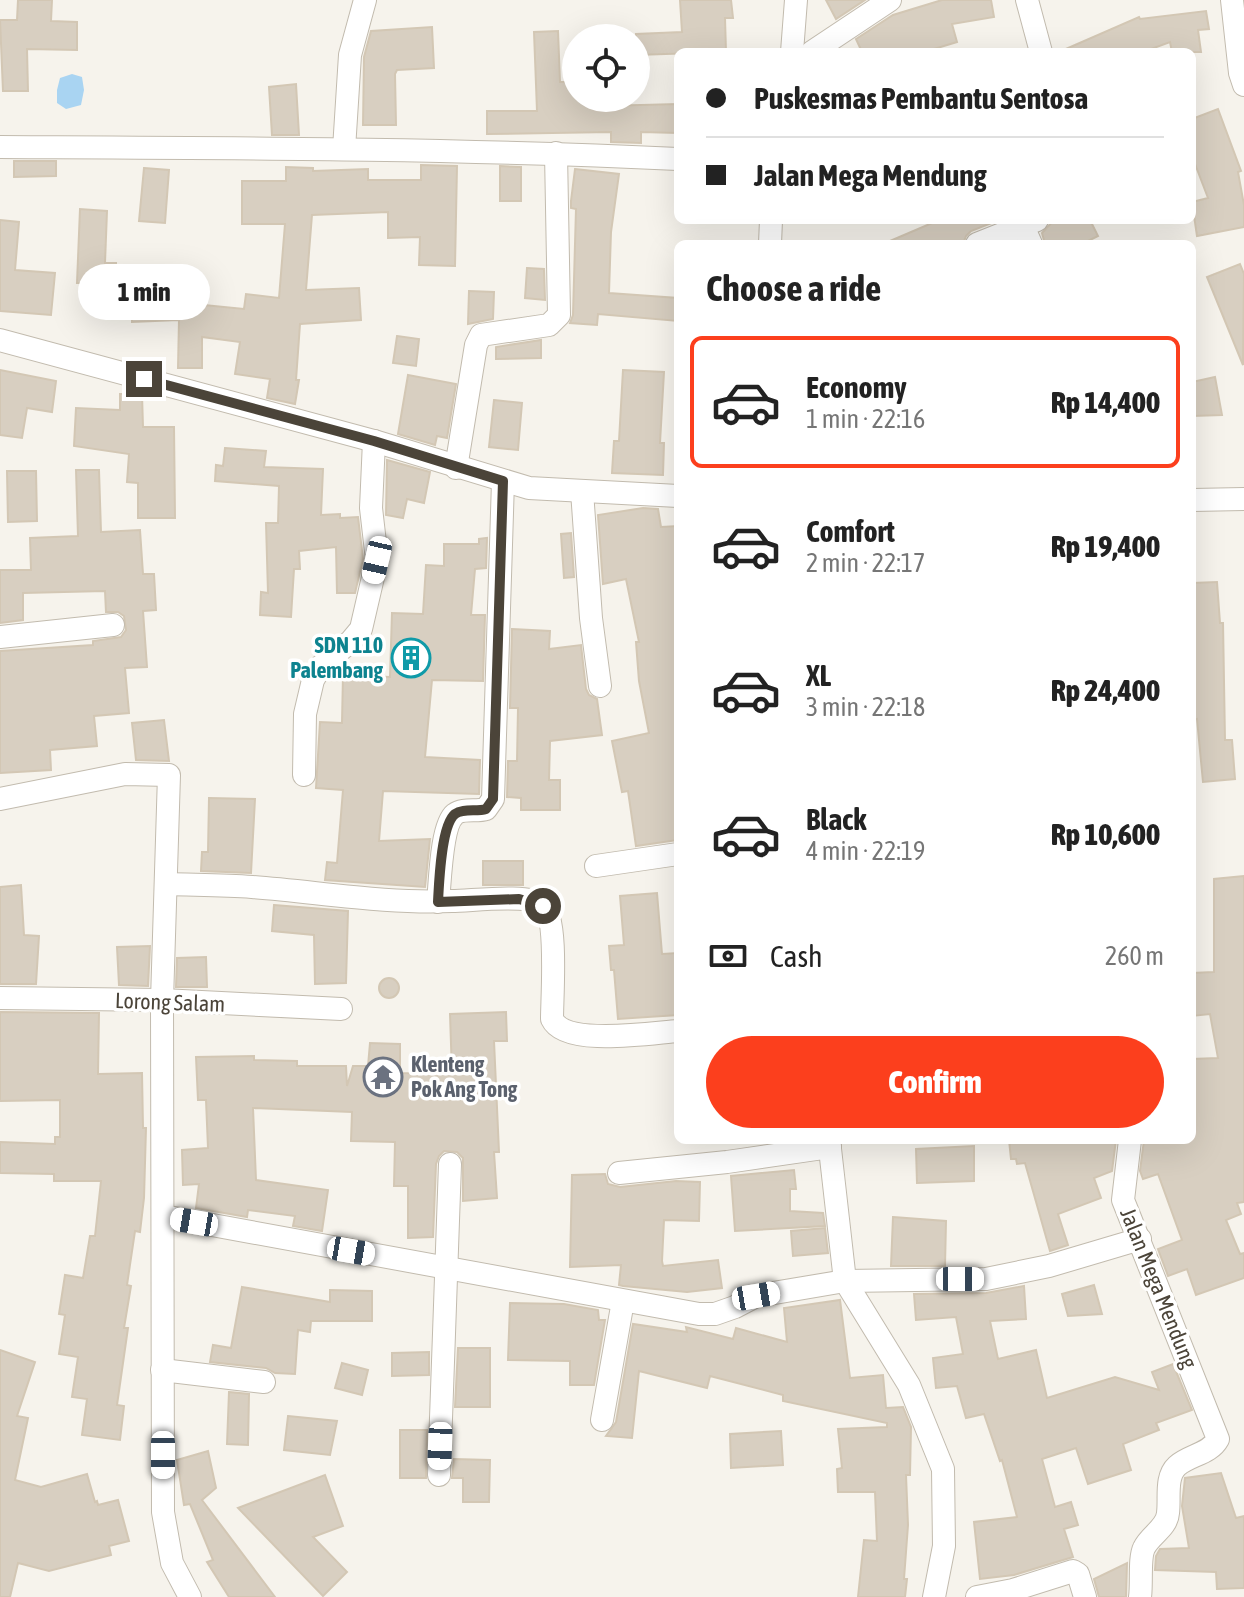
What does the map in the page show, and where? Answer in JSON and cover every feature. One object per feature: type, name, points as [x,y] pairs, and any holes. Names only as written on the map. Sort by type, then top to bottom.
[{"type":"street","points":[[344,149],[350,55],[365,0]]},
{"type":"street","points":[[792,48],[796,0]]},
{"type":"street","points":[[818,48],[890,0]]},
{"type":"street","points":[[1027,0],[1040,48]]},
{"type":"street","points":[[1232,0],[1244,85]]},
{"type":"street","points":[[0,147],[344,149],[674,159]]},
{"type":"street","points":[[456,468],[476,345],[481,335],[549,325],[559,315],[556,153]]},
{"type":"street","points":[[992,240],[1030,230]]},
{"type":"street","points":[[0,340],[374,441],[529,488],[674,496]]},
{"type":"street","points":[[304,775],[305,714],[313,680],[321,666],[361,629],[377,560],[371,508],[374,441]]},
{"type":"street","points":[[438,902],[444,843],[451,819],[458,812],[486,809],[493,799],[503,481]]},
{"type":"street","points":[[582,491],[591,618],[600,686]]},
{"type":"street","points":[[1196,500],[1244,499]]},
{"type":"street","points":[[0,637],[113,625]]},
{"type":"street","points":[[0,799],[125,774],[169,775],[162,1000],[164,1531],[172,1563],[190,1597]]},
{"type":"street","points":[[596,866],[674,855]]},
{"type":"street","points":[[167,884],[252,887],[342,898],[438,902],[519,899],[543,906],[551,923],[552,1019],[557,1027],[580,1036],[674,1031]]},
{"type":"street","name":"Lorong Salam","points":[[0,998],[162,1000],[341,1009]]},
{"type":"street","points":[[619,1173],[727,1162],[825,1144]]},
{"type":"street","points":[[830,1144],[845,1281],[909,1385],[943,1469],[944,1546],[934,1597]]},
{"type":"street","name":"Jalan Mega Mendung","points":[[1129,1144],[1122,1193],[1218,1439],[1215,1445],[1174,1467],[1170,1478],[1168,1515],[1142,1555],[1140,1597]]},
{"type":"street","points":[[439,1475],[450,1164]]},
{"type":"street","points":[[163,1216],[699,1314],[715,1314],[756,1296],[845,1281],[986,1279],[1049,1266],[1140,1239]]},
{"type":"street","points":[[602,1420],[623,1301]]},
{"type":"street","points":[[162,1370],[264,1382]]},
{"type":"street","points":[[977,1597],[1013,1590],[1073,1571],[1078,1574],[1085,1597]]},
{"type":"water","points":[[72,74],[82,77],[84,90],[81,105],[66,109],[57,103],[57,90],[60,78]]},
{"type":"building","points":[[18,0],[52,0],[51,21],[77,22],[77,50],[27,49],[28,91],[3,91],[0,20],[17,20]]},
{"type":"building","points":[[680,0],[731,0],[733,18],[725,18],[726,48],[674,48],[674,54],[650,55],[650,33],[682,32]]},
{"type":"building","points":[[826,0],[865,0],[836,19]]},
{"type":"building","points":[[942,0],[991,0],[994,17],[952,24],[957,42],[937,48],[860,48],[856,39],[893,15]]},
{"type":"building","points":[[1206,11],[1209,29],[1198,30],[1201,52],[1196,52],[1196,48],[1171,48],[1170,42],[1154,48],[1068,48],[1139,17]]},
{"type":"building","points":[[432,27],[434,68],[397,70],[395,74],[396,125],[363,125],[364,57],[371,31]]},
{"type":"building","points":[[558,31],[562,112],[650,112],[650,105],[674,104],[674,133],[641,132],[641,143],[611,142],[611,132],[487,134],[487,111],[537,111],[534,32]]},
{"type":"building","points":[[296,84],[299,135],[272,135],[269,87]]},
{"type":"building","points":[[1218,109],[1241,171],[1238,172],[1244,227],[1197,236],[1196,201],[1208,198],[1196,166],[1196,117]]},
{"type":"building","points":[[14,161],[56,161],[56,176],[14,177]]},
{"type":"building","points":[[421,165],[457,166],[455,266],[419,265],[420,237],[388,238],[388,212],[312,215],[306,290],[359,288],[361,320],[300,324],[296,380],[299,380],[295,404],[267,398],[270,379],[235,374],[240,342],[202,337],[202,368],[178,368],[179,320],[132,322],[132,315],[90,313],[91,283],[77,283],[80,209],[107,211],[105,263],[116,263],[116,280],[174,277],[174,274],[196,276],[194,304],[244,309],[246,294],[279,298],[285,224],[242,224],[242,181],[286,181],[286,167],[313,168],[313,171],[368,169],[368,180],[421,180]]},
{"type":"building","points":[[500,166],[521,167],[521,201],[500,201]]},
{"type":"building","points":[[144,168],[169,170],[165,223],[139,221]]},
{"type":"building","points":[[575,169],[619,174],[611,232],[609,293],[674,298],[674,321],[598,314],[597,325],[570,323],[573,315],[576,209],[571,208]]},
{"type":"building","points":[[0,220],[19,222],[15,270],[55,273],[51,315],[0,311]]},
{"type":"building","points":[[930,224],[989,224],[971,231],[964,240],[892,240]]},
{"type":"building","points":[[1050,224],[1092,224],[1098,236],[1090,240],[1044,240],[1042,233]]},
{"type":"building","points":[[1240,264],[1244,274],[1243,365],[1207,277]]},
{"type":"building","points":[[527,268],[544,269],[545,300],[525,298]]},
{"type":"building","points":[[469,291],[494,292],[493,319],[468,324]]},
{"type":"building","points":[[397,336],[419,339],[416,366],[393,363]]},
{"type":"building","points":[[541,340],[541,358],[496,359],[496,347]]},
{"type":"building","points":[[0,370],[56,381],[52,412],[27,408],[22,438],[0,435]]},
{"type":"building","points":[[623,370],[664,372],[660,443],[664,443],[663,475],[612,473],[614,441],[619,441]]},
{"type":"building","points":[[408,375],[456,384],[447,438],[437,436],[435,445],[398,434]]},
{"type":"building","points":[[1215,377],[1222,415],[1196,416],[1196,381]]},
{"type":"building","points":[[120,394],[142,394],[143,427],[174,427],[175,518],[138,518],[138,483],[127,482],[129,454],[74,446],[76,408],[120,410]]},
{"type":"building","points":[[494,400],[522,403],[518,450],[489,447]]},
{"type":"building","points":[[225,448],[266,451],[264,467],[323,469],[321,515],[358,517],[363,559],[355,593],[337,593],[336,547],[299,551],[300,569],[294,569],[291,617],[260,615],[261,592],[268,593],[266,523],[278,523],[279,486],[215,481],[216,465],[223,466]]},
{"type":"building","points":[[387,460],[430,472],[424,503],[407,499],[403,518],[386,515]]},
{"type":"building","points":[[76,470],[99,470],[101,532],[140,530],[143,574],[154,574],[156,610],[143,611],[147,667],[125,668],[129,713],[94,716],[97,746],[50,750],[51,770],[0,773],[0,651],[93,645],[93,641],[121,637],[126,630],[124,616],[118,612],[106,612],[105,591],[23,593],[23,620],[0,623],[0,570],[31,570],[30,538],[78,536]]},
{"type":"building","points":[[7,471],[36,471],[37,521],[8,522]]},
{"type":"building","points":[[643,508],[658,509],[661,527],[674,526],[674,841],[636,846],[628,791],[622,792],[612,741],[649,733],[639,681],[636,642],[639,642],[626,579],[603,584],[598,515]]},
{"type":"building","points":[[571,533],[574,577],[564,578],[561,534]]},
{"type":"building","points":[[487,538],[486,568],[475,569],[471,615],[485,615],[483,681],[432,680],[425,757],[480,760],[479,794],[383,791],[379,841],[430,839],[425,887],[325,880],[327,862],[337,863],[343,790],[316,788],[320,722],[342,723],[343,675],[390,677],[392,613],[423,614],[426,565],[444,566],[444,544],[479,544],[479,539]]},
{"type":"building","points":[[1217,582],[1220,623],[1223,623],[1225,740],[1232,740],[1235,779],[1203,782],[1196,719],[1196,583]]},
{"type":"building","points":[[512,629],[550,631],[549,649],[581,645],[586,689],[589,695],[597,699],[602,735],[550,741],[549,780],[560,780],[560,810],[521,810],[521,798],[507,797],[508,761],[517,761],[518,708],[510,708]]},
{"type":"building","points":[[164,720],[169,761],[136,760],[132,723]]},
{"type":"building","points":[[209,798],[255,799],[251,873],[201,871],[202,852],[208,852]]},
{"type":"building","points":[[483,861],[523,861],[523,885],[483,885]]},
{"type":"building","points":[[1244,876],[1244,1202],[1237,1203],[1241,1214],[1226,1220],[1240,1254],[1244,1253],[1244,1278],[1196,1295],[1187,1269],[1168,1276],[1158,1249],[1182,1240],[1158,1174],[1143,1179],[1140,1171],[1143,1144],[1196,1144],[1196,1059],[1218,1058],[1210,1014],[1196,1016],[1196,973],[1214,972],[1214,879]]},
{"type":"building","points":[[21,885],[24,935],[39,936],[36,984],[0,984],[0,887]]},
{"type":"building","points":[[657,893],[662,954],[674,953],[674,1015],[618,1019],[609,946],[624,945],[620,896]]},
{"type":"building","points":[[274,905],[348,911],[346,983],[315,984],[314,935],[272,931]]},
{"type":"building","points":[[150,946],[148,986],[119,985],[117,947]]},
{"type":"building","points":[[206,957],[207,987],[176,987],[177,958]]},
{"type":"building","name":"Klenteng Pok Ang Tong","points":[[389,978],[396,981],[399,988],[396,995],[389,998],[382,995],[379,988],[382,981]]},
{"type":"building","points":[[0,1012],[99,1013],[98,1074],[142,1073],[143,1128],[146,1128],[144,1198],[140,1232],[135,1231],[127,1285],[131,1286],[124,1328],[128,1328],[117,1405],[124,1406],[120,1440],[82,1435],[87,1399],[72,1397],[78,1357],[59,1354],[65,1315],[59,1314],[65,1275],[83,1278],[90,1236],[95,1236],[101,1181],[54,1181],[54,1174],[0,1173],[0,1142],[55,1144],[55,1137],[60,1137],[60,1100],[0,1101]]},
{"type":"building","points":[[506,1012],[507,1041],[494,1041],[499,1152],[494,1152],[497,1198],[463,1201],[463,1158],[457,1152],[444,1151],[436,1164],[433,1237],[408,1238],[408,1186],[394,1186],[395,1142],[351,1141],[352,1112],[253,1108],[256,1180],[328,1190],[322,1231],[293,1226],[295,1216],[248,1210],[247,1217],[196,1208],[199,1184],[183,1185],[182,1150],[208,1148],[206,1100],[198,1100],[196,1057],[254,1056],[254,1060],[297,1061],[297,1066],[346,1066],[347,1086],[353,1066],[368,1066],[370,1043],[400,1044],[400,1073],[452,1074],[450,1014]]},
{"type":"building","points":[[1009,1144],[1115,1144],[1112,1171],[1094,1178],[1101,1198],[1058,1214],[1068,1245],[1050,1251],[1025,1163],[1017,1164],[1016,1159],[1011,1159]]},
{"type":"building","points":[[974,1146],[974,1181],[917,1183],[916,1149]]},
{"type":"building","points":[[794,1170],[796,1189],[790,1189],[790,1211],[823,1213],[825,1226],[735,1231],[731,1176]]},
{"type":"building","points":[[605,1174],[608,1184],[620,1187],[676,1181],[700,1182],[699,1221],[664,1220],[663,1266],[718,1260],[722,1288],[687,1292],[623,1286],[619,1285],[621,1265],[570,1267],[572,1175]]},
{"type":"building","points":[[893,1217],[946,1221],[945,1266],[891,1266]]},
{"type":"building","points":[[825,1228],[828,1253],[793,1256],[791,1231]]},
{"type":"building","points":[[1094,1285],[1102,1314],[1068,1316],[1062,1294]]},
{"type":"building","points":[[1024,1286],[1026,1319],[990,1321],[998,1359],[1036,1350],[1047,1398],[1115,1377],[1159,1390],[1152,1372],[1173,1364],[1192,1410],[1156,1423],[1159,1430],[1123,1444],[1131,1470],[1088,1484],[1076,1448],[1042,1459],[1055,1507],[1071,1502],[1078,1525],[1064,1529],[1073,1557],[1014,1575],[980,1579],[974,1522],[1017,1517],[1002,1460],[984,1414],[966,1418],[957,1386],[936,1388],[933,1358],[963,1354],[956,1317],[916,1320],[914,1294],[986,1293]]},
{"type":"building","points":[[242,1287],[330,1302],[330,1290],[372,1291],[372,1321],[311,1321],[310,1332],[298,1330],[295,1374],[210,1362],[213,1345],[231,1348]]},
{"type":"building","points":[[840,1300],[850,1378],[883,1375],[886,1408],[903,1407],[911,1427],[910,1475],[906,1475],[908,1525],[905,1597],[858,1597],[864,1540],[877,1541],[875,1492],[838,1492],[837,1469],[842,1468],[838,1429],[887,1427],[887,1423],[783,1401],[783,1395],[710,1376],[707,1388],[639,1371],[632,1438],[606,1436],[616,1422],[633,1324],[687,1332],[686,1327],[733,1339],[736,1328],[787,1342],[784,1308]]},
{"type":"building","points":[[510,1303],[564,1304],[598,1310],[599,1320],[605,1320],[594,1385],[570,1385],[570,1361],[508,1360]]},
{"type":"building","points":[[458,1348],[490,1348],[490,1407],[455,1407]]},
{"type":"building","points":[[0,1350],[35,1362],[17,1416],[28,1418],[15,1480],[41,1487],[87,1474],[98,1505],[118,1500],[129,1541],[109,1546],[111,1555],[49,1571],[18,1563],[10,1597],[0,1597]]},
{"type":"building","points":[[429,1352],[429,1375],[392,1376],[392,1353]]},
{"type":"building","points":[[342,1363],[368,1370],[362,1395],[335,1388]]},
{"type":"building","points":[[229,1392],[249,1394],[248,1445],[227,1444]]},
{"type":"building","points":[[288,1416],[337,1421],[330,1455],[284,1450]]},
{"type":"building","points":[[400,1430],[427,1430],[426,1478],[400,1478]]},
{"type":"building","points":[[781,1431],[783,1465],[731,1468],[730,1434]]},
{"type":"building","points":[[208,1451],[216,1488],[202,1500],[275,1597],[229,1597],[207,1562],[213,1560],[190,1504],[184,1505],[177,1460]]},
{"type":"building","points":[[454,1459],[490,1460],[489,1502],[463,1502],[463,1478],[452,1478]]},
{"type":"building","points":[[1221,1473],[1236,1518],[1244,1516],[1244,1588],[1217,1589],[1216,1572],[1155,1570],[1160,1549],[1189,1548],[1182,1506],[1185,1478]]},
{"type":"building","points":[[325,1475],[343,1526],[313,1537],[347,1572],[323,1596],[238,1508]]},
{"type":"building","points":[[1127,1563],[1126,1597],[1099,1597],[1094,1579]]},
{"type":"place","name":"SDN 110 Palembang","points":[[411,658]]},
{"type":"place","name":"Klenteng Pok Ang Tong","points":[[383,1077]]},
{"type":"route","points":[[144,379],[374,441],[503,481],[493,799],[491,806],[482,811],[461,811],[451,819],[444,843],[438,902],[519,899],[543,906]]}]
